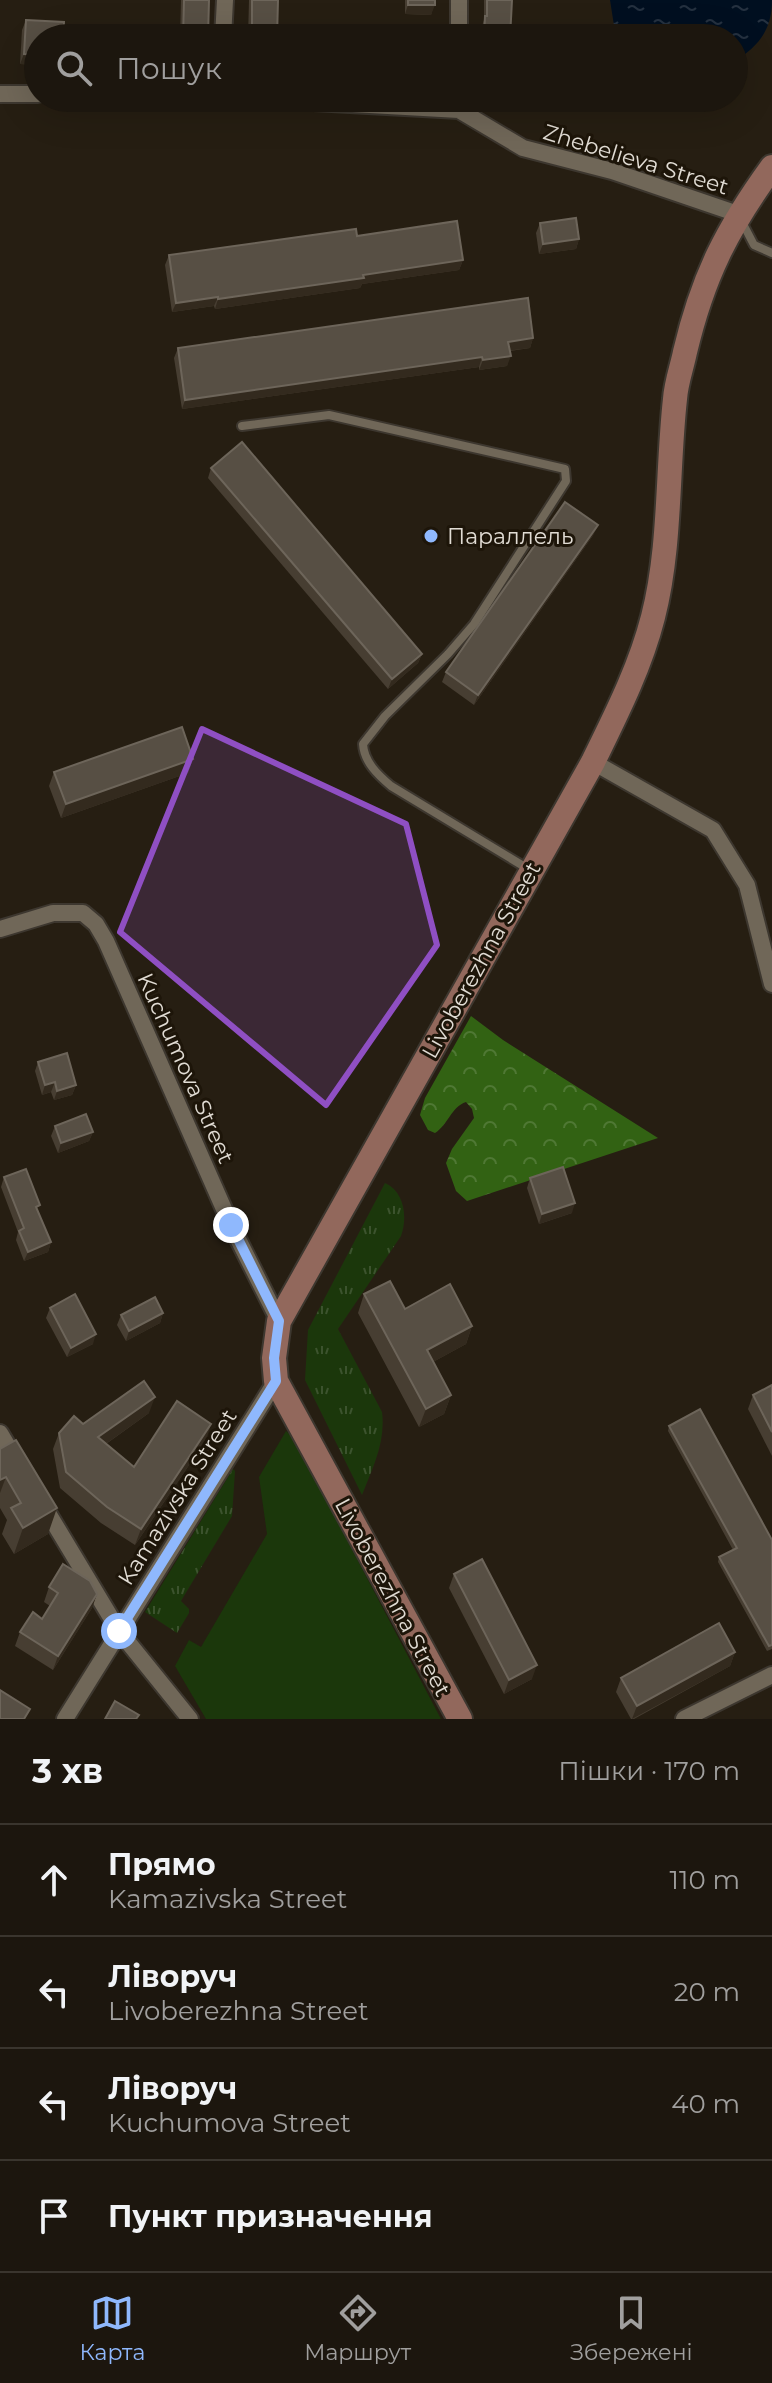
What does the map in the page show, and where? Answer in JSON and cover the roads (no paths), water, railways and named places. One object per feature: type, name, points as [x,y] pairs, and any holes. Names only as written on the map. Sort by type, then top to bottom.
[{"type":"main road","name":"Livoberezhna Street","points":[[460,1719],[276,1381],[274,1358],[279,1321],[593,762],[629,688],[654,616],[663,559],[675,395],[695,311],[715,259],[738,214],[772,167]]},
{"type":"street","points":[[224,24],[225,0]]},
{"type":"street","points":[[459,0],[459,24]]},
{"type":"street","points":[[0,94],[24,94]]},
{"type":"street","name":"Zhebelieva Street","points":[[471,112],[523,148],[612,171],[738,214]]},
{"type":"street","points":[[593,762],[713,830],[747,885],[772,984]]},
{"type":"street","name":"Kuchumova Street","points":[[0,929],[53,913],[83,913],[96,924],[231,1225],[279,1321]]},
{"type":"street","name":"Kamazivska Street","points":[[65,1719],[276,1381]]},
{"type":"street","points":[[0,1433],[119,1631],[190,1719]]},
{"type":"street","points":[[684,1719],[772,1675]]},
{"type":"lane","points":[[738,214],[754,245],[772,253]]},
{"type":"lane","points":[[242,426],[329,415],[565,469],[566,481],[474,624],[385,716],[363,744],[363,753],[373,768],[391,786],[531,871]]},
{"type":"water","points":[[610,0],[772,0],[766,29],[748,52],[748,24],[614,24]]},
{"type":"place","name":"Параллель","points":[[431,536]]}]
